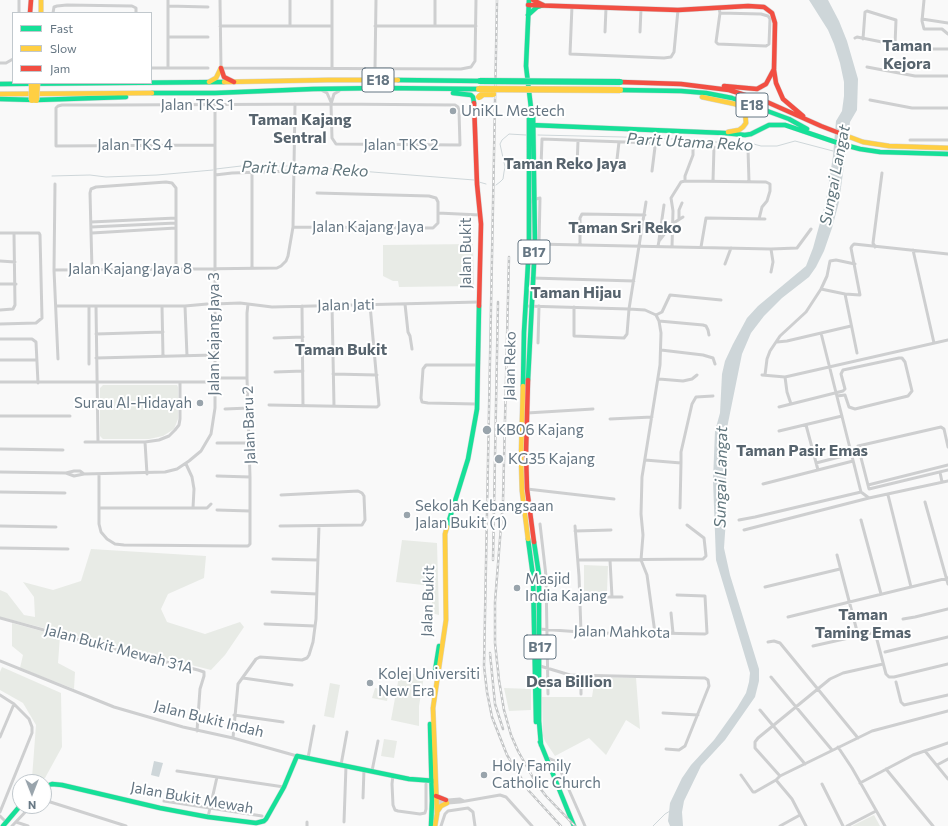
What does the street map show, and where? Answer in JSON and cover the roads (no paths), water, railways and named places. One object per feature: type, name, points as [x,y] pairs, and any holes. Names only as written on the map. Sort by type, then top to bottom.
[{"type":"main road","points":[[30,12],[31,0]]},
{"type":"main road","points":[[34,0],[34,12]]},
{"type":"main road","points":[[37,12],[38,0]]},
{"type":"main road","points":[[41,0],[41,12]]},
{"type":"main road","points":[[530,2],[543,5],[719,11],[757,5],[764,7],[772,13],[775,23],[774,69],[776,83],[783,98],[811,122]]},
{"type":"main road","name":"Jalan Reko","points":[[530,2],[526,66],[531,108],[533,111],[526,453],[527,490],[538,576],[540,666],[539,721],[541,745]]},
{"type":"main road","points":[[528,15],[534,9],[543,5]]},
{"type":"main road","points":[[221,68],[224,77],[235,82]]},
{"type":"main road","points":[[207,83],[216,78],[221,68]]},
{"type":"main road","points":[[713,87],[727,86],[750,90],[757,89],[766,84],[774,69]]},
{"type":"main road","points":[[0,84],[12,80]]},
{"type":"main road","name":"E18","points":[[152,83],[328,80],[620,82],[681,84],[713,87],[747,95],[767,102],[850,138],[876,145],[948,148]]},
{"type":"main road","name":"E18","points":[[0,84],[73,84]]},
{"type":"main road","points":[[32,84],[34,100]]},
{"type":"main road","points":[[34,100],[37,84]]},
{"type":"main road","name":"E18","points":[[0,94],[171,94],[380,88],[680,91],[706,93],[732,98],[789,119],[819,135],[841,144],[860,149],[880,152],[948,154]]},
{"type":"main road","points":[[430,88],[445,93],[467,94],[473,96],[474,104]]},
{"type":"main road","points":[[474,104],[479,97],[484,94],[506,93],[523,90]]},
{"type":"main road","points":[[680,91],[735,104],[741,107],[745,112],[746,123],[739,130],[724,133]]},
{"type":"main road","points":[[0,99],[34,100],[163,96],[171,94]]},
{"type":"main road","name":"Jalan Bukit","points":[[435,826],[437,814],[432,783],[433,708],[446,620],[445,534],[468,460],[477,409],[481,224],[477,184],[474,104]]},
{"type":"main road","points":[[532,125],[746,135],[769,125],[785,124],[819,135]]},
{"type":"main road","name":"Jalan Reko","points":[[532,125],[537,244],[528,306],[521,464],[522,491],[533,576],[537,733],[574,826]]},
{"type":"main road","name":"Jalan Bukit Indah","points":[[298,756],[432,783]]},
{"type":"main road","name":"Jalan Bukit Mewah","points":[[52,784],[208,818],[260,823],[266,819],[284,787],[298,756]]},
{"type":"main road","points":[[434,801],[447,802]]},
{"type":"main road","name":"Jalan Bukit","points":[[431,826],[434,801]]},
{"type":"main road","points":[[437,814],[440,807],[447,802]]},
{"type":"main road","points":[[4,824],[13,814]]},
{"type":"street","points":[[19,0],[19,12]]},
{"type":"street","points":[[168,0],[168,68]]},
{"type":"street","points":[[220,0],[221,68],[461,69],[471,68],[475,61],[476,0]]},
{"type":"street","points":[[290,0],[290,26]]},
{"type":"street","points":[[332,0],[332,68]]},
{"type":"street","points":[[375,68],[376,0]]},
{"type":"street","points":[[435,0],[435,26]]},
{"type":"street","points":[[924,0],[922,19],[924,29],[942,29],[948,34]]},
{"type":"street","points":[[53,12],[54,7],[57,6],[132,6],[135,7],[136,12]]},
{"type":"street","points":[[168,6],[208,7]]},
{"type":"street","points":[[572,6],[570,54],[664,58],[671,57],[674,52],[678,10]]},
{"type":"street","points":[[605,32],[606,8]]},
{"type":"street","points":[[640,32],[641,9]]},
{"type":"street","points":[[863,39],[867,10],[896,20],[894,45]]},
{"type":"street","points":[[719,11],[761,14],[768,16],[770,19],[769,44],[766,46],[718,44],[716,42],[719,11]]},
{"type":"street","points":[[922,19],[948,23]]},
{"type":"street","points":[[220,26],[332,26]]},
{"type":"street","points":[[376,26],[476,26]]},
{"type":"street","points":[[168,37],[208,37]]},
{"type":"street","points":[[855,38],[917,49],[948,49]]},
{"type":"street","points":[[0,63],[6,63],[12,60]]},
{"type":"street","points":[[867,67],[915,76],[948,76]]},
{"type":"street","points":[[152,68],[208,68]]},
{"type":"street","points":[[331,104],[334,94],[339,91],[380,88]]},
{"type":"street","points":[[313,89],[327,93],[331,104]]},
{"type":"street","points":[[870,100],[912,108],[948,108]]},
{"type":"street","name":"Jalan TKS 1","points":[[56,146],[56,108],[58,106],[214,104],[455,105],[458,107],[459,111],[460,145]]},
{"type":"street","name":"Jalan Kajang Jaya 3","points":[[0,472],[66,473],[80,471],[84,474],[146,474],[166,472],[177,469],[186,464],[201,451],[211,434],[214,413],[215,380],[214,104]]},
{"type":"street","points":[[293,227],[295,104]]},
{"type":"street","name":"Jalan TKS 2","points":[[331,104],[332,138],[336,144],[460,145]]},
{"type":"street","points":[[534,168],[541,167],[542,139],[652,143],[655,147],[652,171]]},
{"type":"street","points":[[577,167],[578,140]]},
{"type":"street","points":[[910,140],[948,140]]},
{"type":"street","points":[[616,168],[619,142]]},
{"type":"street","name":"Jalan TKS 4","points":[[56,146],[215,145]]},
{"type":"street","points":[[685,181],[685,176],[693,155],[693,146]]},
{"type":"street","points":[[712,181],[714,147]]},
{"type":"street","points":[[748,149],[748,182]]},
{"type":"street","points":[[215,174],[294,170]]},
{"type":"street","points":[[252,172],[252,268]]},
{"type":"street","points":[[873,245],[882,173]]},
{"type":"street","points":[[92,270],[92,222],[90,193],[92,189],[166,182],[172,184],[176,188],[176,269]]},
{"type":"street","points":[[672,246],[673,211],[671,198],[681,182],[766,182],[770,184],[770,192],[767,201],[762,207],[759,219]]},
{"type":"street","points":[[55,184],[54,270],[58,359]]},
{"type":"street","name":"Jalan Bukit","points":[[317,193],[429,196],[436,198],[438,202],[438,214]]},
{"type":"street","points":[[530,204],[535,198]]},
{"type":"street","points":[[574,307],[574,336],[624,338],[626,334],[646,202]]},
{"type":"street","points":[[679,219],[679,210],[682,203]]},
{"type":"street","points":[[658,246],[664,204]]},
{"type":"street","name":"Jalan Kajang Jaya","points":[[293,227],[433,228],[438,223],[438,214],[480,215]]},
{"type":"street","points":[[580,245],[580,218],[582,214],[645,215]]},
{"type":"street","points":[[659,242],[672,224],[683,217]]},
{"type":"street","points":[[92,222],[176,218]]},
{"type":"street","points":[[701,247],[706,218],[765,219]]},
{"type":"street","points":[[92,227],[176,223]]},
{"type":"street","name":"Jalan Kajang Jaya 8","points":[[54,270],[277,268],[284,264],[288,256],[293,227]]},
{"type":"street","points":[[92,233],[176,228]]},
{"type":"street","points":[[537,244],[771,249],[797,248],[811,229]]},
{"type":"street","points":[[0,234],[34,233],[40,235],[42,318],[36,323],[0,324]]},
{"type":"street","points":[[0,310],[13,309],[15,305],[16,284],[14,234]]},
{"type":"street","points":[[822,289],[860,295],[851,248],[854,244],[948,254]]},
{"type":"street","points":[[726,264],[731,248]]},
{"type":"street","points":[[771,249],[773,262],[771,272]]},
{"type":"street","points":[[913,250],[934,343]]},
{"type":"street","points":[[855,264],[836,260],[830,261],[827,276],[822,289],[806,312],[780,336],[770,351],[763,375],[785,377],[948,340]]},
{"type":"street","points":[[0,261],[15,262]]},
{"type":"street","points":[[532,278],[634,281]]},
{"type":"street","points":[[0,284],[16,284]]},
{"type":"street","points":[[846,294],[857,353]]},
{"type":"street","points":[[656,315],[662,312],[670,295],[720,300]]},
{"type":"street","name":"Jalan Jati","points":[[214,304],[248,304],[272,307],[479,302]]},
{"type":"street","points":[[56,306],[185,306],[207,304]]},
{"type":"street","name":"Jalan Baru 2","points":[[99,508],[99,524],[101,532],[107,539],[115,544],[248,546],[250,542],[250,477],[247,378],[248,304]]},
{"type":"street","points":[[405,304],[408,332],[412,349]]},
{"type":"street","points":[[332,305],[334,406]]},
{"type":"street","points":[[269,405],[377,407],[380,403],[370,305]]},
{"type":"street","points":[[89,306],[89,364]]},
{"type":"street","points":[[96,306],[98,442]]},
{"type":"street","points":[[162,306],[163,356]]},
{"type":"street","points":[[185,306],[186,356]]},
{"type":"street","points":[[302,306],[303,406]]},
{"type":"street","points":[[528,306],[645,310],[656,315],[659,321],[661,350],[659,379],[642,478],[641,514],[643,535],[641,560],[647,575],[655,632]]},
{"type":"street","points":[[538,343],[540,306]]},
{"type":"street","points":[[659,321],[706,326],[708,335]]},
{"type":"street","points":[[777,342],[851,326]]},
{"type":"street","points":[[96,334],[163,332]]},
{"type":"street","points":[[821,333],[860,492],[869,498]]},
{"type":"street","points":[[274,338],[303,337]]},
{"type":"street","points":[[0,339],[32,339],[36,342],[38,383]]},
{"type":"street","points":[[661,350],[703,355],[712,358],[715,364]]},
{"type":"street","points":[[96,358],[214,355]]},
{"type":"street","points":[[779,407],[836,395],[845,395],[849,407],[856,409],[908,396],[912,391],[905,362],[902,358],[899,358],[843,370],[841,374],[844,390],[836,395]]},
{"type":"street","points":[[0,360],[37,360]]},
{"type":"street","points":[[476,404],[428,403],[422,402],[421,398],[423,369],[426,365],[478,366]]},
{"type":"street","points":[[275,372],[303,371]]},
{"type":"street","points":[[333,374],[377,375]]},
{"type":"street","points":[[659,379],[683,381],[692,379],[697,375]]},
{"type":"street","points":[[785,377],[787,392],[791,404]]},
{"type":"street","points":[[0,382],[180,382],[247,378]]},
{"type":"street","points":[[85,442],[145,442],[164,438],[175,430],[180,419],[180,382]]},
{"type":"street","points":[[680,508],[681,452],[692,404],[696,397],[713,396]]},
{"type":"street","points":[[225,409],[249,408]]},
{"type":"street","points":[[528,413],[593,409]]},
{"type":"street","points":[[0,416],[70,416]]},
{"type":"street","points":[[779,431],[842,416]]},
{"type":"street","points":[[610,419],[652,417]]},
{"type":"street","points":[[806,425],[818,470]]},
{"type":"street","points":[[948,447],[944,428],[941,427],[858,446],[869,489],[948,470]]},
{"type":"street","points":[[145,442],[146,474]]},
{"type":"street","points":[[217,443],[249,443]]},
{"type":"street","points":[[0,449],[63,450]]},
{"type":"street","points":[[816,462],[851,454]]},
{"type":"street","points":[[645,460],[681,464]]},
{"type":"street","points":[[763,484],[853,461]]},
{"type":"street","points":[[186,464],[192,477],[194,490],[193,508]]},
{"type":"street","points":[[855,468],[863,465]]},
{"type":"street","points":[[868,484],[948,465]]},
{"type":"street","points":[[924,471],[925,476]]},
{"type":"street","points":[[940,472],[942,482]]},
{"type":"street","points":[[99,474],[99,508],[207,508],[211,504]]},
{"type":"street","points":[[217,476],[250,477]]},
{"type":"street","points":[[895,478],[896,483]]},
{"type":"street","points":[[744,530],[869,498],[948,481]]},
{"type":"street","points":[[527,490],[614,499]]},
{"type":"street","points":[[280,526],[362,525],[365,520],[364,496],[358,491],[281,495]]},
{"type":"street","points":[[0,492],[65,493]]},
{"type":"street","points":[[739,520],[860,492]]},
{"type":"street","points":[[888,495],[911,587]]},
{"type":"street","points":[[925,502],[948,584]]},
{"type":"street","points":[[217,510],[250,511]]},
{"type":"street","points":[[860,520],[881,594]]},
{"type":"street","points":[[540,524],[546,576],[548,694]]},
{"type":"street","points":[[578,560],[700,560],[705,558],[706,541],[687,525]]},
{"type":"street","points":[[0,526],[56,527]]},
{"type":"street","points":[[232,738],[238,684],[256,660],[260,657],[302,660],[307,658],[313,642],[315,626],[319,526]]},
{"type":"street","points":[[575,526],[581,632]]},
{"type":"street","points":[[575,531],[611,530]]},
{"type":"street","points":[[0,548],[68,549]]},
{"type":"street","points":[[837,555],[858,635]]},
{"type":"street","points":[[273,559],[318,560]]},
{"type":"street","points":[[610,560],[612,597]]},
{"type":"street","points":[[765,587],[840,569]]},
{"type":"street","points":[[788,617],[947,578]]},
{"type":"street","points":[[272,592],[317,594]]},
{"type":"street","name":"Jalan Mahkota","points":[[539,628],[626,634],[655,632],[706,634],[708,631],[705,596],[677,595]]},
{"type":"street","points":[[580,596],[622,597]]},
{"type":"street","points":[[903,619],[915,618],[948,609]]},
{"type":"street","points":[[671,613],[673,633]]},
{"type":"street","name":"Jalan Bukit Mewah 31A","points":[[0,618],[204,672],[200,689],[197,731]]},
{"type":"street","points":[[265,624],[315,626]]},
{"type":"street","points":[[813,646],[871,632],[874,634],[879,646],[886,674],[889,677],[897,677],[948,664]]},
{"type":"street","points":[[885,652],[948,637]]},
{"type":"street","points":[[768,642],[774,641],[780,643],[858,738]]},
{"type":"street","name":"Jalan Bukit Indah","points":[[0,662],[101,703],[156,720],[197,731],[232,738],[298,756]]},
{"type":"street","points":[[780,776],[755,748],[755,742],[773,725],[830,679],[838,675],[884,664]]},
{"type":"street","points":[[540,666],[570,675],[704,678],[708,680],[709,686],[685,746],[679,750],[666,749]]},
{"type":"street","points":[[581,694],[582,676]]},
{"type":"street","points":[[771,677],[832,750]]},
{"type":"street","points":[[243,678],[292,685]]},
{"type":"street","points":[[896,682],[901,702],[904,705],[948,695]]},
{"type":"street","points":[[0,695],[14,704],[29,719],[32,727],[32,733],[0,812]]},
{"type":"street","points":[[0,737],[14,704]]},
{"type":"street","points":[[760,710],[805,764]]},
{"type":"street","points":[[741,775],[755,792],[776,780],[780,776],[872,731],[948,711]]},
{"type":"street","points":[[663,714],[698,715]]},
{"type":"street","points":[[234,715],[283,722]]},
{"type":"street","points":[[308,758],[314,726]]},
{"type":"street","points":[[344,822],[343,765],[347,732]]},
{"type":"street","points":[[372,771],[378,741]]},
{"type":"street","points":[[860,783],[913,755],[948,743]]},
{"type":"street","points":[[838,747],[886,826]]},
{"type":"street","points":[[925,750],[948,779]]},
{"type":"street","points":[[546,757],[555,761],[558,765],[585,826]]},
{"type":"street","points":[[937,766],[948,759]]},
{"type":"street","points":[[363,798],[364,769]]},
{"type":"street","points":[[886,769],[933,826]]},
{"type":"street","points":[[177,771],[284,787]]},
{"type":"street","points":[[393,775],[393,805],[395,810],[398,811],[420,814],[425,813],[432,783]]},
{"type":"street","points":[[208,818],[217,777]]},
{"type":"street","points":[[776,780],[792,799],[806,826]]},
{"type":"street","points":[[822,784],[843,826]]},
{"type":"street","points":[[447,802],[500,795],[506,797],[532,826]]},
{"type":"street","points":[[164,801],[262,816]]},
{"type":"street","points":[[461,801],[461,809]]},
{"type":"street","points":[[52,803],[126,826]]},
{"type":"street","points":[[442,826],[445,814],[448,810],[468,808],[473,812],[475,826]]},
{"type":"street","points":[[847,826],[876,811]]},
{"type":"street","points":[[12,826],[24,814]]},
{"type":"street","points":[[780,826],[800,815]]},
{"type":"street","points":[[0,816],[4,824]]},
{"type":"street","points":[[16,822],[28,826]]},
{"type":"water","name":"Sungai Langat","points":[[809,0],[828,0],[839,21],[847,41],[858,79],[857,110],[850,122],[839,202],[824,251],[809,277],[782,298],[764,316],[751,333],[742,354],[726,433],[724,451],[726,475],[726,519],[724,548],[730,575],[759,669],[759,681],[755,697],[725,740],[701,766],[684,801],[682,812],[683,826],[670,826],[668,821],[670,803],[682,778],[691,765],[714,740],[737,708],[746,693],[749,682],[750,673],[716,560],[713,480],[715,431],[720,413],[722,374],[725,361],[733,344],[747,318],[758,306],[806,266],[813,248],[826,201],[833,156],[836,121],[842,111],[844,82],[834,44],[828,30]]},
{"type":"water","points":[[154,761],[163,763],[159,777],[151,775]]},
{"type":"waterway","name":"Parit Utama Reko","points":[[496,185],[503,179],[505,167],[500,144],[502,140],[509,134],[526,135]]},
{"type":"waterway","name":"Parit Utama Reko","points":[[538,135],[673,139],[681,141],[750,143],[761,146],[777,146],[795,141],[833,151]]},
{"type":"waterway","name":"Parit Utama Reko","points":[[216,169],[241,166],[293,166]]},
{"type":"waterway","name":"Parit Utama Reko","points":[[296,166],[474,180]]},
{"type":"waterway","name":"Parit Utama Reko","points":[[52,176],[90,175],[106,177],[157,175],[213,170]]},
{"type":"waterway","name":"Parit Utama Reko","points":[[479,182],[486,184]]},
{"type":"waterway","points":[[653,826],[670,811]]},
{"type":"railway","points":[[497,0],[484,666],[492,717],[507,755],[529,791],[561,826]]},
{"type":"railway","points":[[509,257],[503,501],[495,602],[495,643],[499,680],[504,710],[511,735],[518,751],[536,783],[546,796],[575,826]]},
{"type":"railway","points":[[493,560],[498,302]]},
{"type":"railway","points":[[490,653],[495,704],[503,729]]},
{"type":"place","name":"UniKL Mestech","points":[[453,111]]},
{"type":"place","name":"Surau Al-Hidayah","points":[[200,403]]},
{"type":"place","name":"KB06 Kajang","points":[[487,430]]},
{"type":"place","name":"KG35 Kajang","points":[[499,459]]},
{"type":"place","name":"Sekolah Kebangsaan Jalan Bukit (1)","points":[[407,515]]},
{"type":"place","name":"Masjid India Kajang","points":[[517,588]]},
{"type":"place","name":"Kolej Universiti New Era","points":[[370,683]]},
{"type":"place","name":"Holy Family Catholic Church","points":[[484,775]]},
{"type":"district","name":"Taman Kejora","points":[[907,55]]},
{"type":"district","name":"Taman Kajang Sentral","points":[[300,129]]},
{"type":"district","name":"Taman Reko Jaya","points":[[565,164]]},
{"type":"district","name":"Taman Sri Reko","points":[[625,228]]},
{"type":"district","name":"Taman Hijau","points":[[576,293]]},
{"type":"district","name":"Taman Bukit","points":[[341,350]]},
{"type":"district","name":"Taman Pasir Emas","points":[[802,451]]},
{"type":"district","name":"Taman Taming Emas","points":[[863,624]]},
{"type":"district","name":"Desa Billion","points":[[569,682]]}]
